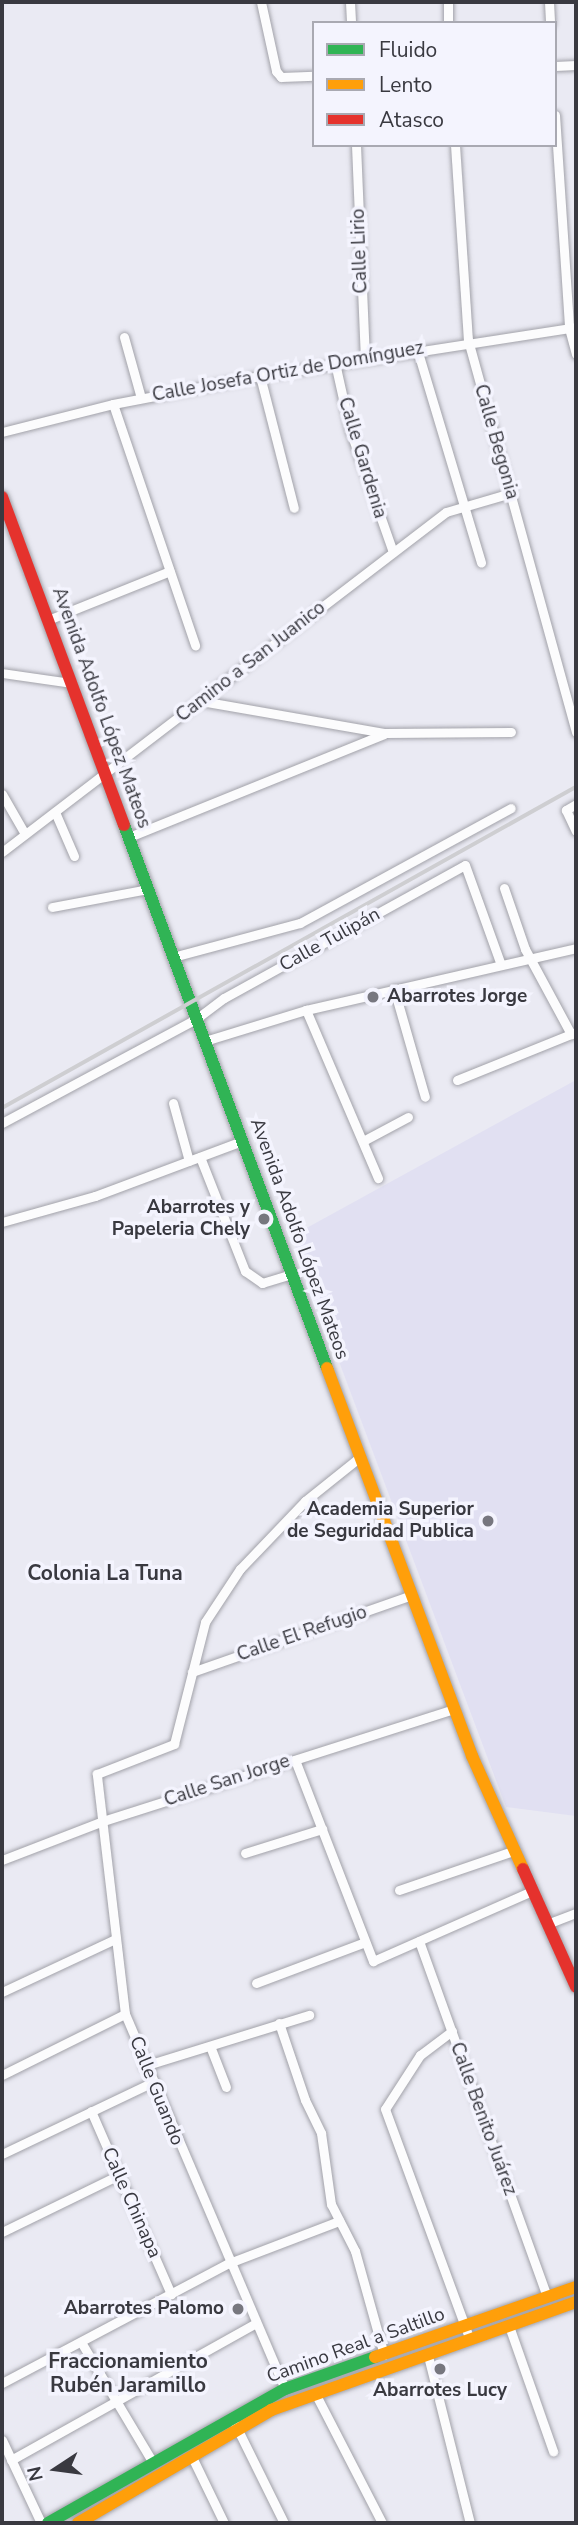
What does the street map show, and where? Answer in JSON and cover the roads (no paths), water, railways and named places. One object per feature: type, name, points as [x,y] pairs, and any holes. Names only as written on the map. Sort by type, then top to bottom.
[{"type":"street","points":[[261,2],[276,71],[281,77],[312,76]]},
{"type":"street","points":[[350,2],[351,21]]},
{"type":"street","points":[[447,2],[448,21]]},
{"type":"street","points":[[549,2],[550,21]]},
{"type":"street","points":[[557,66],[576,65]]},
{"type":"street","points":[[557,139],[576,354]]},
{"type":"street","name":"Calle Lirio","points":[[356,147],[365,358]]},
{"type":"street","name":"Calle Begonia","points":[[455,147],[468,340],[576,732]]},
{"type":"street","name":"Calle Josefa Ortiz de Domínguez","points":[[2,432],[113,404],[260,376],[416,348],[573,327]]},
{"type":"street","points":[[124,337],[141,398]]},
{"type":"street","points":[[416,348],[481,563]]},
{"type":"street","name":"Calle Gardenia","points":[[335,363],[350,430],[393,552]]},
{"type":"street","points":[[260,376],[294,508]]},
{"type":"street","points":[[113,404],[195,645]]},
{"type":"street","name":"Camino a San Juanico","points":[[2,852],[393,552],[463,505],[511,493]]},
{"type":"street","name":"Avenida Adolfo López Mateos","points":[[2,497],[454,1709],[513,1851],[576,1987]]},
{"type":"street","points":[[48,620],[170,571]]},
{"type":"street","points":[[2,673],[71,683]]},
{"type":"street","points":[[201,701],[385,733],[511,732]]},
{"type":"street","points":[[129,837],[385,733]]},
{"type":"street","points":[[2,794],[25,834]]},
{"type":"street","points":[[576,804],[566,810],[576,831]]},
{"type":"street","points":[[173,957],[300,923],[510,808]]},
{"type":"street","points":[[55,812],[75,856]]},
{"type":"street","name":"Calle Tulipán","points":[[2,1123],[196,1019],[224,998],[465,865],[501,965]]},
{"type":"street","points":[[457,1080],[573,1033],[531,961],[504,888]]},
{"type":"street","points":[[52,907],[148,889]]},
{"type":"street","points":[[205,1041],[306,1010],[501,965],[531,961],[576,948]]},
{"type":"street","points":[[394,989],[425,1097]]},
{"type":"street","points":[[306,1010],[379,1178]]},
{"type":"street","points":[[173,1102],[189,1161]]},
{"type":"street","points":[[362,1141],[408,1117]]},
{"type":"street","points":[[2,1222],[95,1196],[242,1141]]},
{"type":"street","points":[[200,1157],[253,1280],[262,1283],[292,1274]]},
{"type":"street","points":[[192,1672],[205,1622],[240,1569],[305,1501],[360,1457]]},
{"type":"street","name":"Calle El Refugio","points":[[192,1672],[412,1595]]},
{"type":"street","name":"Calle Guando","points":[[192,1672],[174,1744],[97,1774],[115,1939],[125,2014],[144,2066],[285,2389]]},
{"type":"street","name":"Calle San Jorge","points":[[2,1860],[103,1821],[454,1709]]},
{"type":"street","points":[[295,1760],[373,1961],[532,1891]]},
{"type":"street","points":[[245,1853],[322,1829]]},
{"type":"street","points":[[399,1890],[513,1851]]},
{"type":"street","points":[[547,1924],[576,1913]]},
{"type":"street","points":[[2,1992],[115,1939]]},
{"type":"street","name":"Calle Benito Juárez","points":[[419,1941],[547,2297]]},
{"type":"street","points":[[256,1983],[365,1942]]},
{"type":"street","points":[[2,2075],[125,2014]]},
{"type":"street","points":[[144,2066],[309,2015]]},
{"type":"street","points":[[279,2023],[321,2133],[325,2178],[339,2221],[355,2251],[384,2355]]},
{"type":"street","points":[[452,2031],[421,2055],[385,2109],[470,2340]]},
{"type":"street","points":[[210,2046],[226,2087]]},
{"type":"street","points":[[2,2154],[151,2083]]},
{"type":"street","name":"Calle Chinapa","points":[[91,2111],[171,2294]]},
{"type":"street","points":[[2,2232],[119,2175]]},
{"type":"street","points":[[2,2383],[229,2263],[339,2221]]},
{"type":"street","name":"Camino Real a Saltillo","points":[[48,2523],[152,2461],[285,2389],[576,2287]]},
{"type":"street","name":"Camino Real a Saltillo","points":[[78,2523],[238,2429],[315,2393],[428,2356],[576,2302]]},
{"type":"street","points":[[11,2460],[256,2323]]},
{"type":"street","points":[[509,2326],[553,2451]]},
{"type":"street","points":[[81,2342],[152,2461]]},
{"type":"street","points":[[428,2356],[470,2523]]},
{"type":"street","points":[[315,2393],[382,2523]]},
{"type":"street","points":[[232,2416],[284,2523]]},
{"type":"street","points":[[2,2440],[41,2523]]},
{"type":"street","points":[[191,2455],[224,2523]]},
{"type":"railway","points":[[2,1108],[576,787]]},
{"type":"place","name":"Abarrotes Jorge","points":[[373,997]]},
{"type":"place","name":"Abarrotes y Papeleria Chely","points":[[264,1219]]},
{"type":"place","name":"Academia Superior de Seguridad Publica","points":[[488,1521]]},
{"type":"place","name":"Abarrotes Palomo","points":[[238,2309]]},
{"type":"place","name":"Abarrotes Lucy","points":[[440,2369]]},
{"type":"district","name":"Colonia La Tuna","points":[[105,1573]]},
{"type":"district","name":"Fraccionamiento Rubén Jaramillo","points":[[128,2373]]}]
